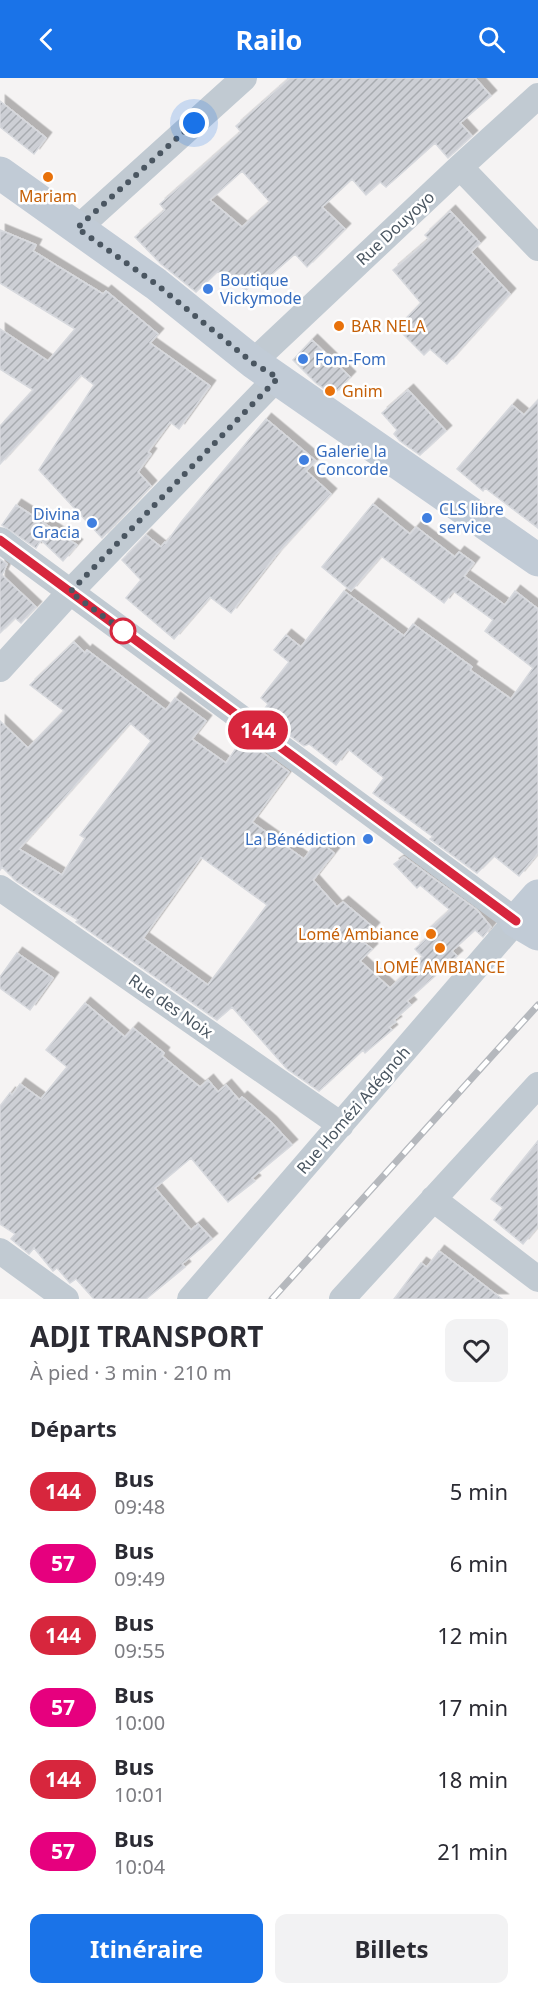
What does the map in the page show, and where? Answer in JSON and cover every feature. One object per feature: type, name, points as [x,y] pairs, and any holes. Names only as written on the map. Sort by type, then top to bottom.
[{"type":"main road","points":[[0,173],[156,284],[265,370],[538,560]]},
{"type":"main road","points":[[527,928],[538,896]]},
{"type":"street","points":[[77,228],[244,78]]},
{"type":"street","name":"Rue Douyoyo","points":[[0,669],[265,370],[460,167],[538,96]]},
{"type":"street","points":[[460,167],[538,248]]},
{"type":"street","points":[[0,540],[527,928]]},
{"type":"street","name":"Rue des Noix","points":[[0,888],[341,1125]]},
{"type":"street","name":"Rue Homézi Adégnoh","points":[[190,1299],[341,1125],[527,928]]},
{"type":"street","points":[[342,1299],[538,1085]]},
{"type":"street","points":[[434,1199],[538,1279]]},
{"type":"street","points":[[0,1251],[66,1299]]},
{"type":"building","points":[[290,78],[475,78],[491,96],[460,123],[472,136],[448,158],[435,143],[386,187],[380,182],[366,195],[352,179],[322,207],[345,229],[307,267],[295,254],[263,282],[260,278],[245,291],[235,278],[229,283],[218,271],[196,292],[161,264],[135,237],[165,210],[160,204],[241,132],[236,126]],"holes":[[[242,171],[270,202],[242,227],[210,200]]]},
{"type":"building","points":[[0,101],[46,138],[34,154],[0,127]]},
{"type":"building","points":[[450,211],[480,243],[471,252],[510,294],[447,364],[430,349],[424,355],[397,328],[421,303],[393,270],[429,239],[425,235]]},
{"type":"building","points":[[0,230],[36,245],[33,251],[103,294],[106,291],[158,334],[150,343],[210,386],[179,429],[170,422],[148,452],[151,454],[138,472],[151,486],[102,538],[39,470],[94,385],[81,375],[0,464],[0,426],[33,390],[0,369],[0,329],[48,361],[75,329],[0,283]]},
{"type":"building","points":[[312,340],[350,377],[333,395],[316,383],[293,360]]},
{"type":"building","points":[[408,390],[446,431],[420,455],[400,441],[394,434],[397,430],[382,413]]},
{"type":"building","points":[[538,400],[538,528],[485,488],[483,491],[457,469],[512,405],[524,415]]},
{"type":"building","points":[[266,419],[316,461],[306,471],[331,494],[276,555],[231,613],[210,597],[174,639],[126,598],[141,580],[122,560],[146,535],[161,547],[166,543]]},
{"type":"building","points":[[373,504],[410,534],[416,527],[455,557],[459,552],[474,563],[464,576],[505,605],[515,591],[538,609],[538,853],[519,876],[494,856],[477,873],[373,793],[384,778],[348,749],[336,765],[309,744],[304,746],[261,714],[268,704],[261,698],[289,662],[274,650],[286,635],[301,647],[344,591],[404,636],[413,624],[472,667],[470,670],[511,699],[533,668],[485,631],[493,620],[453,591],[444,603],[381,556],[351,591],[322,567]]},
{"type":"building","points":[[16,505],[77,545],[63,561],[41,540],[36,548],[2,525]]},
{"type":"building","points":[[0,559],[7,564],[2,575],[36,607],[21,623],[15,618],[0,633]]},
{"type":"building","points":[[74,642],[85,653],[87,650],[166,710],[175,698],[206,721],[192,739],[226,763],[243,738],[289,772],[252,822],[304,859],[318,840],[334,853],[313,880],[337,907],[343,902],[374,928],[362,941],[372,949],[360,961],[390,988],[423,957],[415,949],[428,937],[425,933],[450,910],[420,885],[417,888],[394,864],[404,857],[477,910],[491,927],[483,937],[475,930],[452,951],[457,956],[407,1001],[411,1005],[394,1020],[396,1022],[389,1027],[392,1030],[365,1053],[363,1050],[319,1091],[287,1069],[232,1007],[217,1020],[76,922],[78,920],[16,881],[2,867],[0,870],[0,721],[28,748],[64,711],[30,685]],"holes":[[[130,723],[151,741],[80,835],[85,838],[62,875],[19,849]],[[201,857],[267,905],[208,985],[143,938]]]},
{"type":"building","points":[[17,953],[53,978],[30,1010],[0,988],[0,977]]},
{"type":"building","points":[[85,1003],[125,1037],[133,1028],[164,1053],[162,1056],[200,1087],[208,1080],[218,1092],[226,1085],[239,1100],[242,1097],[271,1122],[292,1145],[252,1178],[255,1181],[228,1202],[191,1158],[155,1188],[191,1230],[198,1224],[212,1239],[182,1264],[185,1267],[146,1299],[94,1299],[76,1279],[70,1283],[57,1268],[53,1271],[34,1248],[29,1254],[11,1239],[15,1234],[0,1224],[0,1106],[20,1084],[41,1099],[67,1067],[46,1050]]},
{"type":"building","points":[[538,1141],[538,1226],[523,1244],[494,1220],[503,1208],[491,1199]]},
{"type":"building","points":[[439,1251],[502,1299],[394,1299],[421,1263],[427,1267]]},
{"type":"railway","points":[[272,1299],[538,1005]]},
{"type":"bus line","name":"144","points":[[0,540],[516,921]]},
{"type":"place","name":"Mariam","points":[[48,177]]},
{"type":"place","name":"Boutique Vickymode","points":[[208,289]]},
{"type":"place","name":"BAR NELA","points":[[339,326]]},
{"type":"place","name":"Fom-Fom","points":[[303,359]]},
{"type":"place","name":"Gnim","points":[[330,391]]},
{"type":"place","name":"Galerie la Concorde","points":[[304,460]]},
{"type":"place","name":"CLS libre service","points":[[427,518]]},
{"type":"place","name":"Divina Gracia","points":[[92,523]]},
{"type":"place","name":"La Bénédiction","points":[[368,839]]},
{"type":"place","name":"Lomé Ambiance","points":[[431,934]]},
{"type":"place","name":"LOMÉ AMBIANCE","points":[[440,948]]},
{"type":"route","points":[[123,631],[126,633],[70,592],[278,378],[253,363],[156,284],[77,228],[194,123]]}]
